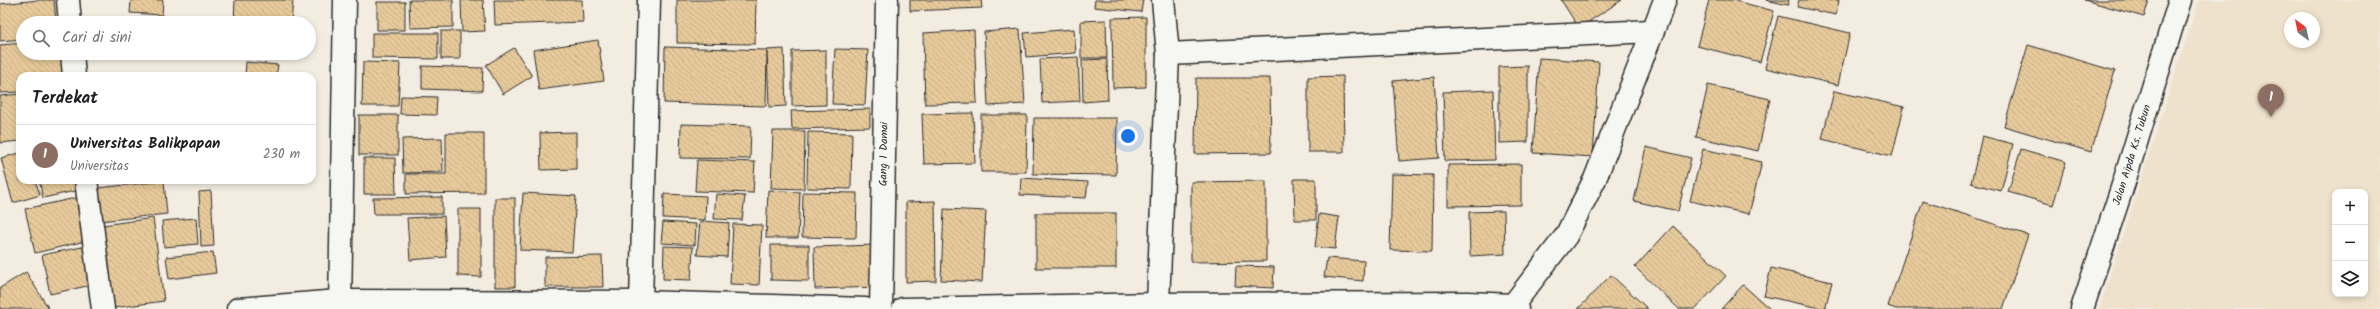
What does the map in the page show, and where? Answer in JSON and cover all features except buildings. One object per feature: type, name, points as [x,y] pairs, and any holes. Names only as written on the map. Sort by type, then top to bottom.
[{"type":"street","points":[[68,0],[69,16]]},
{"type":"street","points":[[339,305],[345,0]]},
{"type":"street","points":[[641,306],[649,0]]},
{"type":"street","name":"Gang 1 Damai","points":[[881,309],[887,0]]},
{"type":"street","points":[[1158,304],[1168,54],[1163,0]]},
{"type":"street","points":[[903,309],[1050,308],[1158,304],[1468,303],[1515,307],[1566,236],[1595,179],[1665,0]]},
{"type":"street","name":"Jalan Aipda Ks. Tubun","points":[[2082,309],[2127,174],[2180,0]]},
{"type":"street","points":[[1168,54],[1652,31]]},
{"type":"street","points":[[73,60],[74,72]]},
{"type":"street","points":[[87,184],[103,309]]},
{"type":"street","points":[[238,309],[339,305],[641,306],[865,309]]},
{"type":"shaded area","points":[[2199,0],[2380,0],[2380,309],[2099,309]]},
{"type":"place","name":"Universitas Balikpapan","points":[[2271,117]]}]
